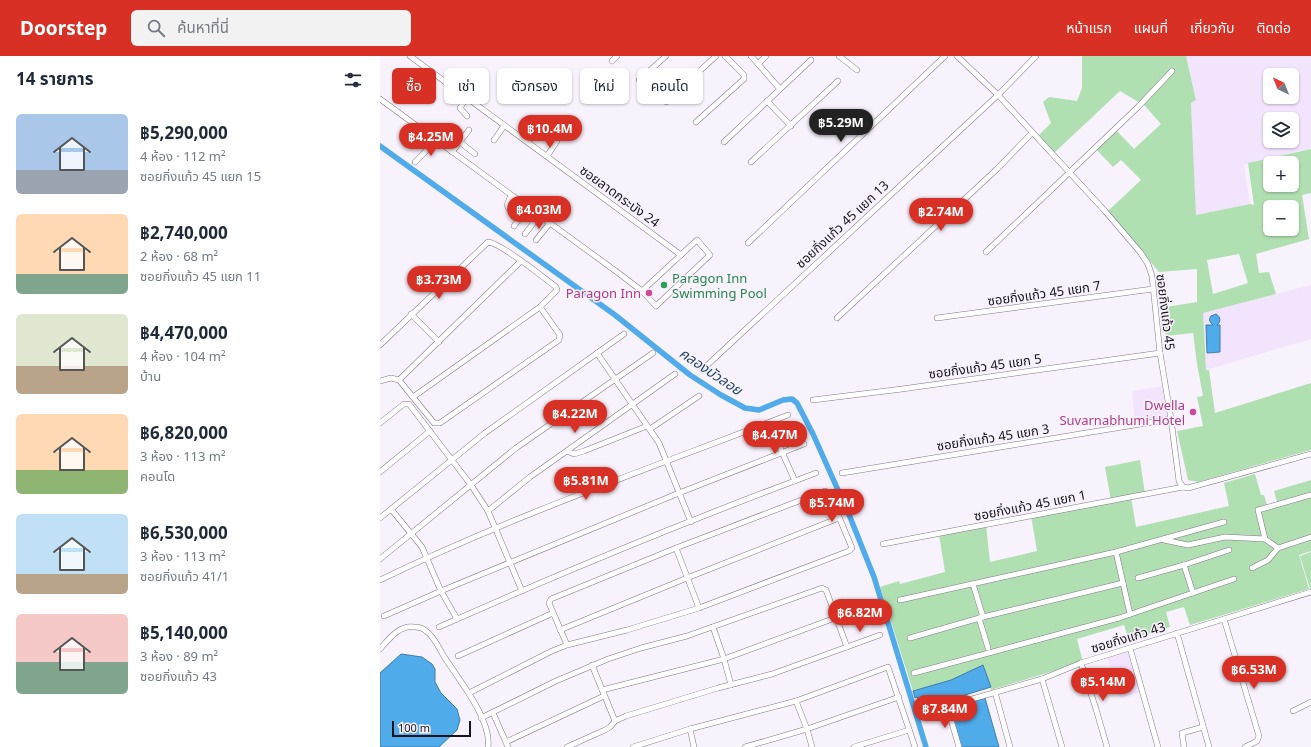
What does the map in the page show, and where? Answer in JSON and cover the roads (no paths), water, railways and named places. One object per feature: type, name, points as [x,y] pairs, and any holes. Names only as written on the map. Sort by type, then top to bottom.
[{"type":"street","name":"ซอยลาดกระบัง 24","points":[[410,56],[444,81]]},
{"type":"street","points":[[612,61],[617,56]]},
{"type":"street","points":[[652,68],[666,56]]},
{"type":"street","points":[[703,68],[716,56]]},
{"type":"street","points":[[696,122],[744,79],[744,74],[726,56]]},
{"type":"street","points":[[751,56],[780,89]]},
{"type":"street","points":[[758,64],[766,56]]},
{"type":"street","points":[[839,56],[857,70]]},
{"type":"street","points":[[748,243],[945,56]]},
{"type":"street","name":"ซอยกิ่งแก้ว 45","points":[[957,56],[998,95],[1105,210],[1140,252],[1148,264],[1152,276],[1160,353],[1182,487]]},
{"type":"street","name":"ซอยกิ่งแก้ว 45 แยก 13","points":[[702,370],[998,95],[1036,56]]},
{"type":"street","points":[[724,142],[811,60]]},
{"type":"street","points":[[986,252],[1139,106],[1172,71]]},
{"type":"street","points":[[751,162],[838,81]]},
{"type":"street","points":[[380,99],[642,291],[656,306],[710,255],[697,240],[642,291]]},
{"type":"street","points":[[767,101],[791,126]]},
{"type":"street","points":[[462,104],[460,108],[467,116]]},
{"type":"street","name":"ซอยลาดกระบัง 24","points":[[475,104],[681,255]]},
{"type":"street","points":[[494,140],[504,126]]},
{"type":"street","points":[[452,152],[469,130]]},
{"type":"street","points":[[837,318],[997,169],[1032,133]]},
{"type":"street","points":[[415,162],[436,141]]},
{"type":"street","points":[[547,156],[557,141]]},
{"type":"street","points":[[460,142],[476,154]]},
{"type":"street","points":[[509,209],[507,205],[511,195]]},
{"type":"street","points":[[514,226],[528,207]]},
{"type":"street","points":[[525,234],[539,216]]},
{"type":"street","points":[[536,240],[550,223]]},
{"type":"street","points":[[380,345],[488,242],[494,244],[521,261],[557,288],[557,290],[540,307],[413,397]]},
{"type":"street","points":[[399,380],[521,261]]},
{"type":"street","name":"ซอยกิ่งแก้ว 45 แยก 7","points":[[938,318],[1153,289]]},
{"type":"street","points":[[380,381],[390,378],[399,380],[434,423],[438,424],[559,340],[560,335],[540,307]]},
{"type":"street","points":[[412,314],[439,342]]},
{"type":"street","points":[[380,518],[485,433],[624,334]]},
{"type":"street","points":[[597,353],[659,443],[691,522]]},
{"type":"street","points":[[380,559],[516,448],[653,353]]},
{"type":"street","name":"ซอยกิ่งแก้ว 45 แยก 5","points":[[813,400],[1160,353]]},
{"type":"street","points":[[488,511],[518,486],[675,374]]},
{"type":"street","points":[[567,451],[574,454],[649,428],[699,396]]},
{"type":"street","points":[[380,423],[399,407],[407,403],[471,485],[488,511],[522,591]]},
{"type":"street","points":[[380,580],[427,557],[496,528],[788,415]]},
{"type":"street","name":"ซอยกิ่งแก้ว 45 แยก 3","points":[[842,473],[1171,419]]},
{"type":"street","points":[[769,422],[795,481]]},
{"type":"street","points":[[380,472],[430,431]]},
{"type":"street","points":[[384,616],[510,562],[804,444]]},
{"type":"street","points":[[1182,487],[1188,488],[1311,454]]},
{"type":"street","points":[[440,627],[522,591],[816,473]]},
{"type":"street","name":"ซอยกิ่งแก้ว 45 แยก 1","points":[[883,544],[1182,487]]},
{"type":"street","points":[[470,692],[552,651],[568,645],[627,630],[699,608],[849,551],[852,548],[828,493],[825,491],[676,548],[551,599],[549,603],[568,645]]},
{"type":"street","points":[[1265,540],[1258,510],[1311,495]]},
{"type":"street","points":[[391,509],[422,547],[441,591],[457,619]]},
{"type":"street","points":[[560,630],[839,518]]},
{"type":"street","points":[[900,600],[1116,552],[1224,522]]},
{"type":"street","points":[[1160,540],[1188,545],[1225,537],[1265,540],[1278,548]]},
{"type":"street","points":[[1252,568],[1268,560],[1278,548],[1311,537]]},
{"type":"street","points":[[676,548],[699,608]]},
{"type":"street","points":[[1138,578],[1229,550]]},
{"type":"street","points":[[1116,552],[1130,614]]},
{"type":"street","points":[[1184,565],[1193,593]]},
{"type":"street","points":[[914,673],[1130,614],[1234,579]]},
{"type":"street","points":[[910,638],[981,617],[1123,583]]},
{"type":"street","points":[[973,584],[988,648]]},
{"type":"street","points":[[481,718],[592,665],[625,653],[687,636],[822,588],[826,590],[846,647]]},
{"type":"street","name":"ซอยกิ่งแก้ว 43","points":[[930,711],[1042,679],[1081,663],[1311,592]]},
{"type":"street","points":[[458,656],[553,613]]},
{"type":"street","points":[[602,690],[724,659],[835,618]]},
{"type":"street","points":[[1224,619],[1259,736],[1257,741],[1245,747]]},
{"type":"street","points":[[380,649],[401,629],[413,627],[422,629],[431,636],[470,692],[489,740],[488,747]]},
{"type":"street","points":[[713,627],[731,685]]},
{"type":"street","points":[[1177,633],[1209,747]]},
{"type":"street","points":[[567,747],[605,730],[615,721],[626,716],[772,674],[880,635]]},
{"type":"street","points":[[1130,648],[1158,747]]},
{"type":"street","points":[[1081,663],[1107,747]]},
{"type":"street","points":[[592,665],[615,721]]},
{"type":"street","points":[[633,747],[690,729],[796,701],[888,667],[915,747]]},
{"type":"street","points":[[1042,679],[1062,747]]},
{"type":"street","points":[[995,692],[1010,747]]},
{"type":"street","points":[[493,713],[507,745],[604,696]]},
{"type":"street","points":[[745,747],[807,730],[899,697]]},
{"type":"street","points":[[796,701],[812,747]]},
{"type":"street","points":[[1293,711],[1311,702]]},
{"type":"street","points":[[947,706],[959,747]]},
{"type":"street","points":[[1184,747],[1182,733],[1204,727]]},
{"type":"street","points":[[690,729],[694,747]]},
{"type":"street","points":[[854,747],[909,730]]},
{"type":"water","points":[[1216,314],[1220,320],[1217,325],[1220,325],[1220,352],[1207,353],[1206,325],[1213,325],[1210,322],[1210,319],[1211,316]]},
{"type":"water","points":[[401,654],[422,657],[432,664],[435,669],[435,682],[441,693],[457,709],[460,720],[457,730],[439,747],[380,747],[380,673]]},
{"type":"water","points":[[983,665],[991,687],[936,704],[930,702],[921,704],[917,697],[915,698],[913,691],[951,680]]},
{"type":"water","points":[[985,698],[999,747],[960,747],[949,708]]},
{"type":"waterway","name":"คลองบัวลอย","points":[[380,146],[615,315],[690,375],[721,395],[745,408],[759,410],[783,400],[792,399],[797,403],[813,434],[850,517],[874,577],[926,747]]},
{"type":"place","name":"Paragon Inn Swimming Pool","points":[[664,285]]},
{"type":"place","name":"Paragon Inn","points":[[649,293]]},
{"type":"place","name":"Dwella Suvarnabhumi Hotel","points":[[1193,412]]}]
